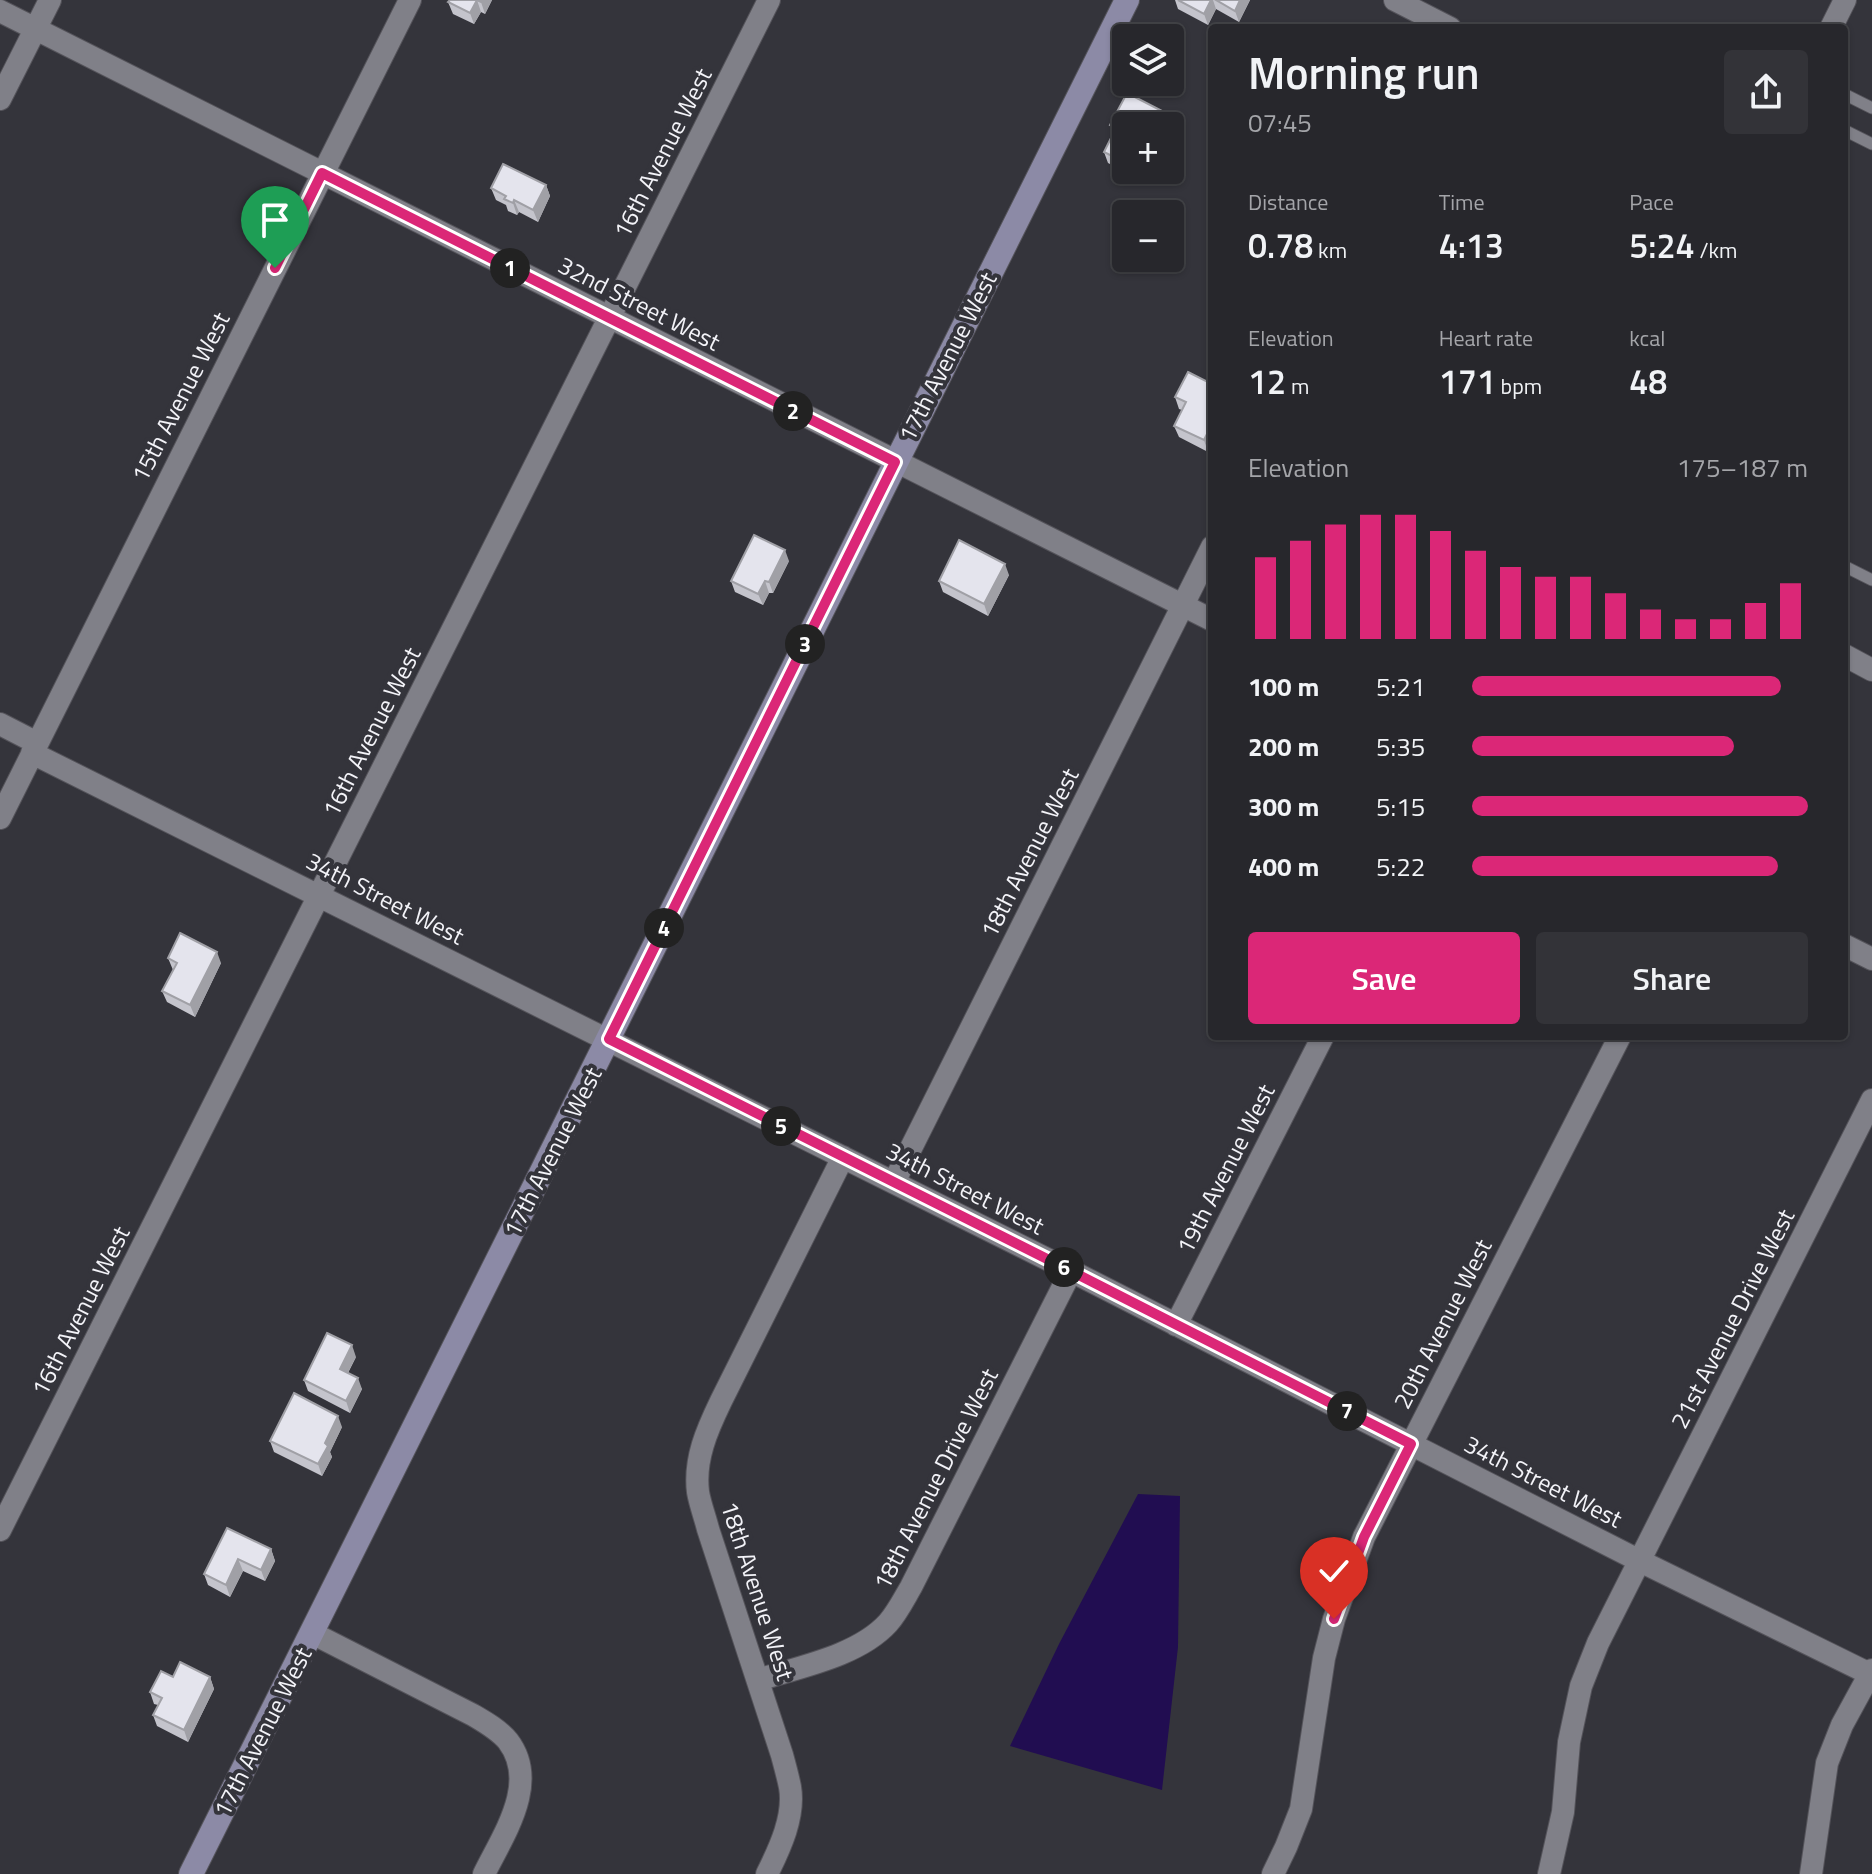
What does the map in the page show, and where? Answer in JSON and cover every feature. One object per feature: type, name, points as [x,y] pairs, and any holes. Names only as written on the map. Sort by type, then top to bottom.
[{"type":"street","points":[[0,99],[50,0]]},
{"type":"street","name":"15th Avenue West","points":[[0,818],[410,0]]},
{"type":"street","name":"16th Avenue West","points":[[0,1530],[769,0]]},
{"type":"street","name":"17th Avenue West","points":[[191,1874],[1127,0]]},
{"type":"street","points":[[1395,0],[1442,24]]},
{"type":"street","points":[[1833,24],[1845,0]]},
{"type":"street","name":"32nd Street West","points":[[0,11],[1208,618]]},
{"type":"street","name":"18th Avenue West","points":[[894,1182],[1208,555]]},
{"type":"street","points":[[1848,657],[1872,670]]},
{"type":"street","name":"34th Street West","points":[[0,724],[35,748],[319,894],[1071,1271],[1640,1561],[1871,1673]]},
{"type":"street","points":[[1848,947],[1872,959]]},
{"type":"street","name":"19th Avenue West","points":[[1176,1325],[1321,1040]]},
{"type":"street","name":"20th Avenue West","points":[[1273,1874],[1301,1809],[1324,1658],[1334,1619],[1364,1537],[1618,1040]]},
{"type":"street","name":"21st Avenue Drive West","points":[[1549,1874],[1563,1812],[1569,1742],[1581,1686],[1598,1643],[1872,1100]]},
{"type":"street","name":"18th Avenue West","points":[[767,1874],[787,1826],[791,1789],[708,1529],[698,1492],[698,1462],[705,1435],[721,1401],[843,1157]]},
{"type":"street","name":"18th Avenue Drive West","points":[[758,1680],[841,1653],[868,1640],[891,1621],[1071,1271]]},
{"type":"street","points":[[312,1633],[473,1715],[507,1740],[520,1766],[519,1794],[508,1826],[484,1874]]},
{"type":"street","points":[[1811,1874],[1827,1763],[1842,1725],[1871,1673]]},
{"type":"lane","points":[[1848,96],[1872,108]]},
{"type":"lane","points":[[1848,132],[1872,144]]},
{"type":"lane","points":[[1848,568],[1872,580]]},
{"type":"shaded area","points":[[1138,1494],[1180,1496],[1178,1647],[1162,1790],[1010,1746],[1059,1644]]},
{"type":"building","points":[[477,0],[470,13],[448,2]]},
{"type":"building","points":[[1178,0],[1211,0],[1204,14]]},
{"type":"building","points":[[1216,0],[1240,0],[1235,11]]},
{"type":"building","points":[[1125,96],[1133,96],[1162,111],[1162,112],[1117,112]]},
{"type":"building","points":[[1112,136],[1112,156],[1104,152]]},
{"type":"building","points":[[503,164],[546,185],[533,210],[514,200],[513,203],[504,199],[506,196],[491,188]]},
{"type":"building","points":[[1188,372],[1208,382],[1208,432],[1204,440],[1174,426],[1186,402],[1175,397]]},
{"type":"building","points":[[754,535],[785,550],[769,582],[765,581],[758,594],[731,581]]},
{"type":"building","points":[[959,540],[1005,564],[984,604],[939,581]]},
{"type":"building","points":[[180,933],[217,952],[190,1005],[162,991],[177,963],[168,958]]},
{"type":"building","points":[[327,1333],[352,1345],[340,1369],[358,1378],[346,1401],[304,1380]]},
{"type":"building","points":[[294,1393],[338,1416],[318,1464],[270,1441]]},
{"type":"building","points":[[227,1528],[271,1549],[261,1570],[238,1559],[226,1585],[204,1574]]},
{"type":"building","points":[[180,1662],[210,1677],[184,1730],[153,1715],[162,1698],[150,1692],[161,1671],[173,1677]]},
{"type":"route","points":[[275,268],[322,173],[895,462],[609,1039],[1411,1444],[1364,1537],[1334,1619]]}]
